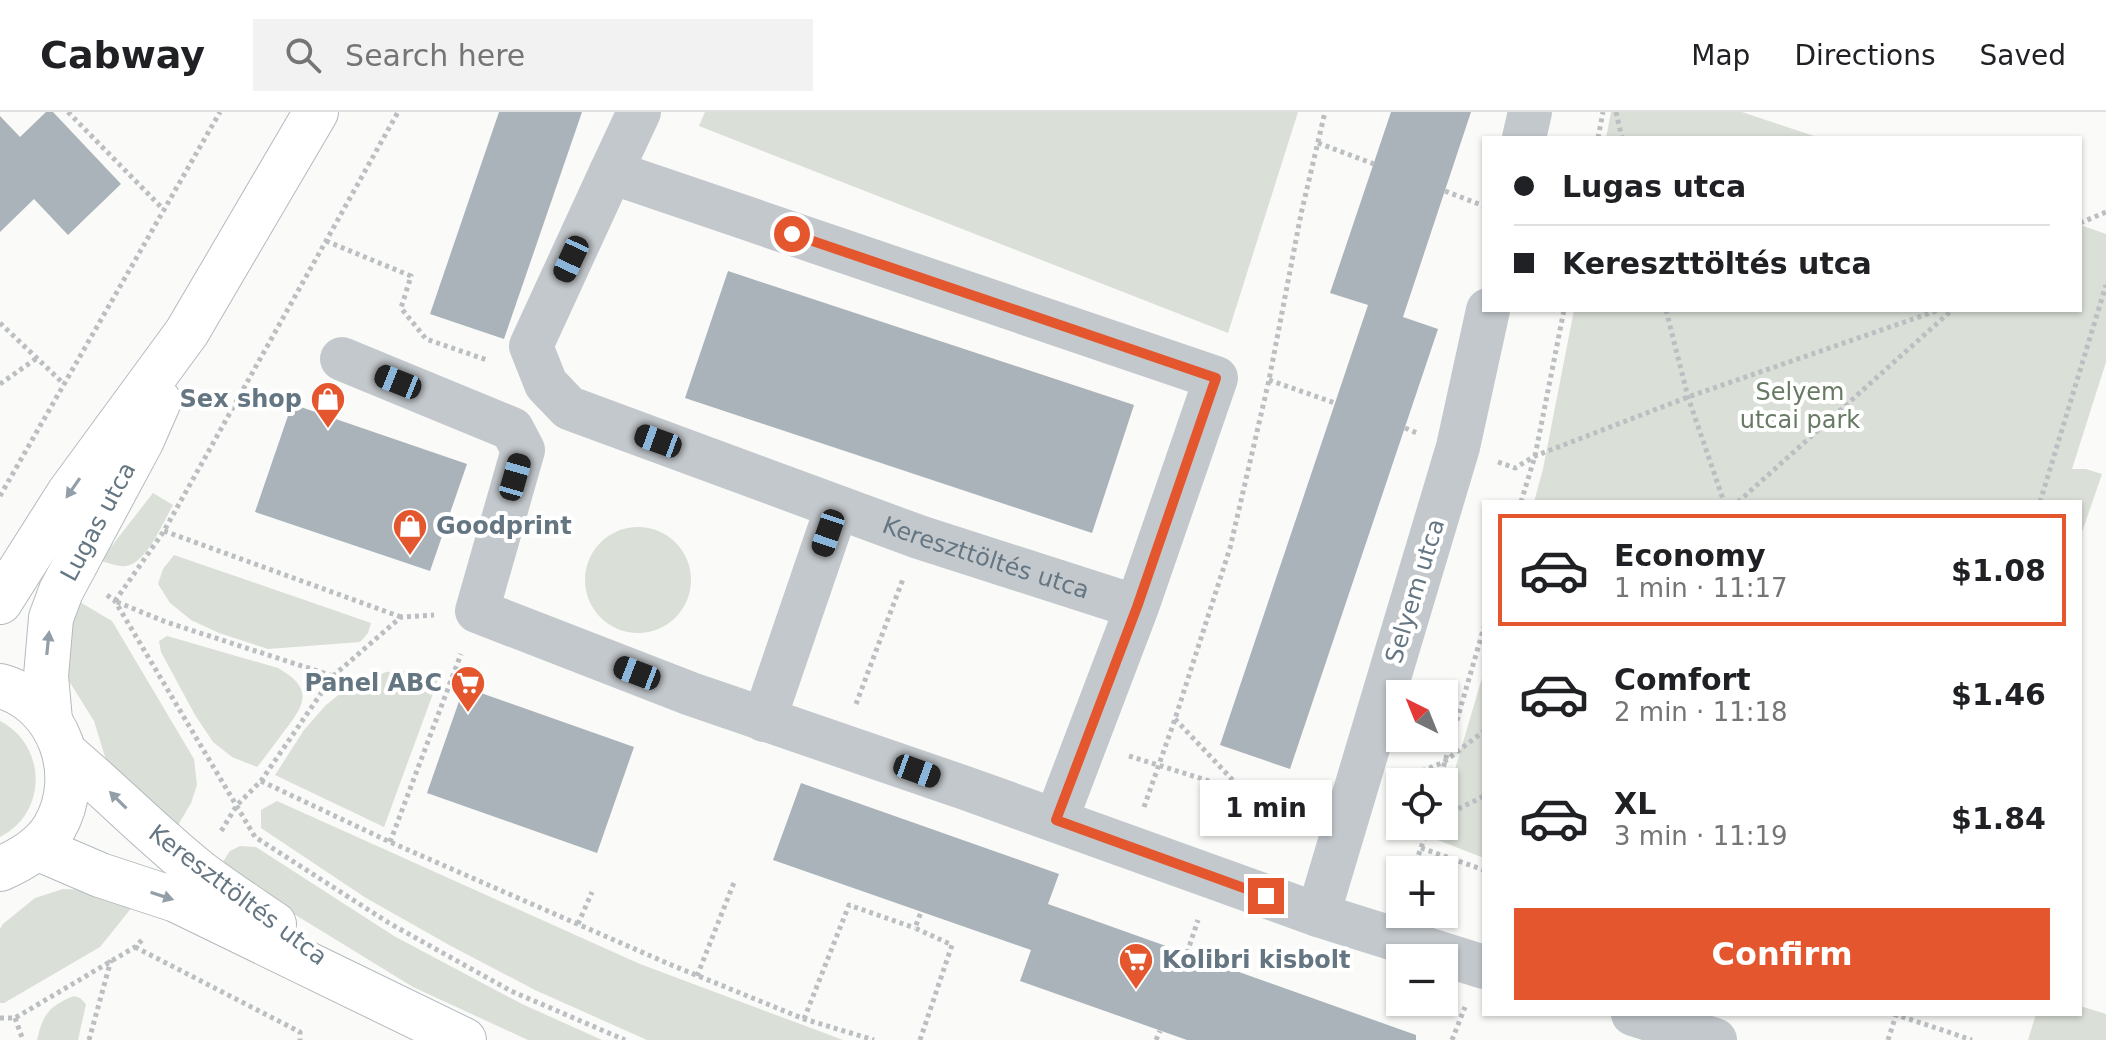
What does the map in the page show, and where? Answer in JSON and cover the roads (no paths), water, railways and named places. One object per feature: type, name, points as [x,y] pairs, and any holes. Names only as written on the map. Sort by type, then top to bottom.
[{"type":"street","name":"Lugas utca","points":[[0,602],[69,493],[187,332],[316,112]]},
{"type":"street","points":[[639,112],[611,172],[1216,378],[1137,607],[1056,820]]},
{"type":"street","points":[[1524,136],[1530,112]]},
{"type":"street","name":"Kereszttöltés utca","points":[[611,172],[531,346],[542,372],[569,408],[919,537],[1137,607]]},
{"type":"street","name":"Selyem utca","points":[[1318,915],[1458,447],[1488,312]]},
{"type":"street","name":"Lugas utca","points":[[14,868],[54,829],[64,804],[68,779],[46,676],[51,618],[61,591],[142,440],[187,332]]},
{"type":"street","points":[[342,359],[512,429],[523,450],[477,611],[764,720],[841,744],[1318,915],[1482,966]]},
{"type":"street","points":[[764,720],[837,507]]},
{"type":"street","name":"Kereszttöltés utca","points":[[0,686],[32,702],[57,737],[108,789],[196,869],[381,999]]},
{"type":"street","name":"Kereszttöltés utca","points":[[14,868],[100,875],[176,900],[464,1040]]},
{"type":"street","points":[[1639,1016],[1715,1040]]},
{"type":"place","name":"Sex shop","points":[[328,430]]},
{"type":"place","name":"Goodprint","points":[[410,557]]},
{"type":"place","name":"Panel ABC","points":[[468,714]]},
{"type":"place","name":"Kolibri kisbolt","points":[[1136,991]]},
{"type":"park label","name":"Selyem utcai park","points":[[1800,406]]}]
